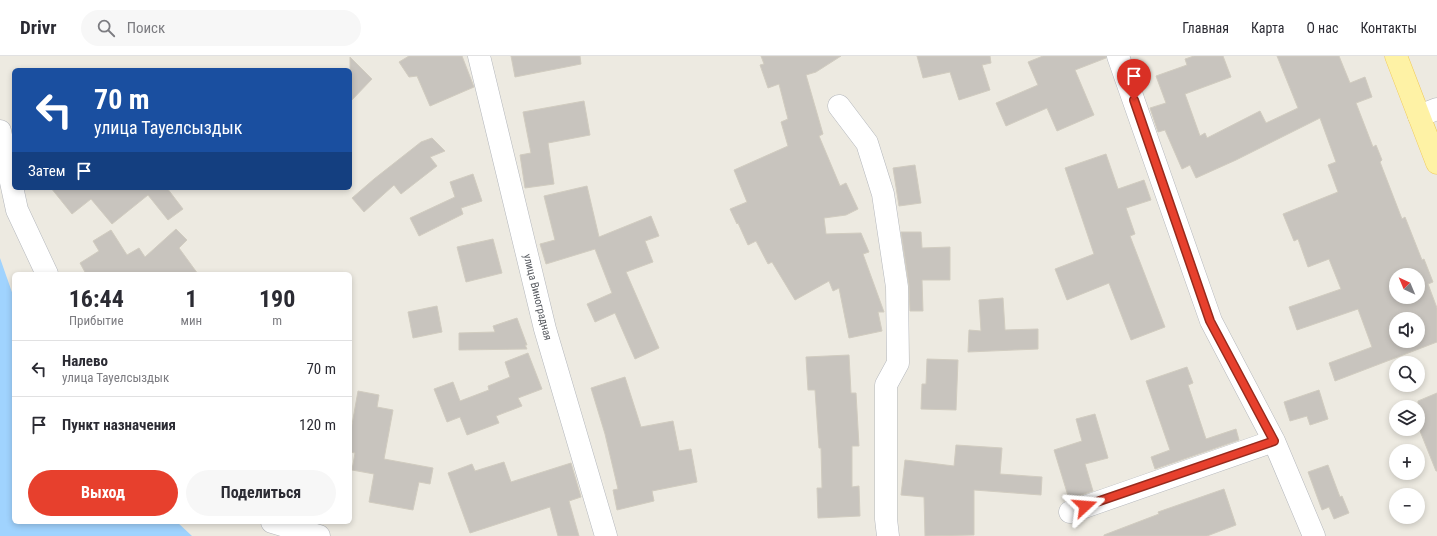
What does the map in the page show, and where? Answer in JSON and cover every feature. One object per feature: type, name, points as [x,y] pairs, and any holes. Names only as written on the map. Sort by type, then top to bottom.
[{"type":"main road","points":[[1396,56],[1428,112],[1437,163]]},
{"type":"street","name":"улица Виноградная","points":[[479,56],[545,329],[606,536]]},
{"type":"street","points":[[1118,56],[1210,321],[1274,441],[1314,536]]},
{"type":"street","points":[[839,106],[867,143],[883,194],[897,287],[898,363],[886,385],[886,519],[888,536]]},
{"type":"street","points":[[0,131],[12,187]]},
{"type":"street","points":[[13,190],[17,210],[46,272]]},
{"type":"street","points":[[1070,512],[1274,441]]},
{"type":"street","points":[[279,524],[319,536]]},
{"type":"water","points":[[0,258],[12,292],[12,524],[179,524],[192,536],[0,536]]},
{"type":"building","points":[[409,56],[462,56],[474,87],[430,106],[417,76],[409,77],[399,62]]},
{"type":"building","points":[[511,56],[580,56],[581,64],[515,77]]},
{"type":"building","points":[[761,56],[841,56],[816,72],[806,75],[823,134],[819,136],[840,186],[846,183],[858,209],[846,215],[824,218],[826,234],[861,233],[869,252],[863,254],[884,312],[878,312],[882,331],[849,338],[839,288],[833,291],[829,281],[795,300],[772,262],[768,264],[756,241],[748,245],[730,209],[747,202],[734,170],[788,146],[781,122],[788,119],[779,84],[768,88],[760,65],[764,64]]},
{"type":"building","points":[[917,56],[990,56],[991,63],[982,65],[990,90],[959,100],[950,72],[923,78]]},
{"type":"building","points":[[1043,56],[1106,56],[1106,58],[1075,70],[1094,115],[1057,131],[1047,108],[1006,126],[996,103],[1038,85],[1028,62]]},
{"type":"building","points":[[1194,56],[1223,56],[1231,77],[1185,94],[1200,136],[1205,133],[1207,138],[1260,111],[1266,123],[1298,108],[1277,56],[1339,56],[1350,83],[1365,77],[1372,97],[1356,103],[1373,147],[1376,145],[1382,160],[1380,162],[1402,219],[1405,217],[1422,260],[1424,259],[1433,282],[1428,284],[1437,308],[1437,342],[1425,347],[1425,312],[1389,312],[1389,348],[1421,348],[1400,356],[1389,356],[1389,360],[1335,381],[1329,363],[1372,347],[1358,309],[1297,330],[1289,307],[1341,289],[1329,259],[1308,267],[1298,239],[1294,241],[1283,214],[1338,192],[1328,165],[1336,162],[1320,118],[1236,160],[1196,178],[1190,165],[1182,169],[1165,130],[1158,132],[1150,108],[1166,103],[1156,76],[1187,65],[1185,59]]},
{"type":"building","points":[[350,57],[372,79],[352,100],[352,68],[350,68]]},
{"type":"building","points":[[584,101],[590,135],[548,143],[554,184],[525,188],[520,155],[531,153],[523,112]]},
{"type":"building","points":[[432,138],[445,151],[430,157],[437,166],[401,194],[394,185],[364,212],[352,198],[421,142]]},
{"type":"building","points":[[1106,154],[1118,189],[1144,180],[1151,200],[1126,208],[1135,234],[1130,236],[1165,327],[1131,340],[1109,283],[1067,300],[1055,269],[1094,254],[1065,168]]},
{"type":"building","points":[[915,165],[921,203],[899,206],[893,168]]},
{"type":"building","points":[[473,174],[482,201],[461,208],[463,214],[419,236],[410,218],[455,197],[450,182]]},
{"type":"building","points":[[587,186],[599,237],[651,216],[659,236],[645,241],[653,262],[626,272],[659,348],[635,359],[615,313],[595,322],[587,304],[612,293],[595,249],[546,264],[540,244],[555,240],[544,196]]},
{"type":"building","points":[[53,190],[169,190],[183,209],[168,220],[148,195],[112,224],[91,199],[72,214]]},
{"type":"building","points":[[176,229],[187,240],[179,248],[197,272],[85,272],[80,263],[99,251],[93,241],[111,230],[127,255],[139,248],[145,257]]},
{"type":"building","points":[[901,232],[921,232],[922,248],[950,247],[950,280],[922,280],[923,311],[910,311],[909,285]]},
{"type":"building","points":[[493,239],[502,273],[466,282],[457,247]]},
{"type":"building","points":[[1003,298],[1005,330],[1038,329],[1038,349],[968,352],[969,330],[981,331],[979,300]]},
{"type":"building","points":[[437,306],[442,332],[413,338],[408,312]]},
{"type":"building","points":[[517,318],[527,345],[525,345],[527,349],[459,350],[459,333],[495,332],[493,326]]},
{"type":"building","points":[[528,353],[542,389],[518,398],[522,406],[496,416],[499,423],[467,435],[460,417],[447,422],[434,389],[453,382],[460,401],[489,390],[488,386],[510,377],[505,362]]},
{"type":"building","points":[[849,355],[851,393],[856,393],[859,446],[852,446],[852,487],[859,486],[860,516],[818,518],[817,488],[822,488],[821,448],[819,448],[815,390],[808,390],[806,357]]},
{"type":"building","points":[[927,359],[958,360],[956,410],[921,409],[922,384],[926,384]]},
{"type":"building","points":[[1187,367],[1193,383],[1188,385],[1206,439],[1236,429],[1239,440],[1155,469],[1151,457],[1170,450],[1146,381]]},
{"type":"building","points":[[625,377],[641,427],[673,421],[679,451],[691,449],[697,482],[652,491],[654,501],[617,510],[613,490],[618,489],[605,434],[591,388]]},
{"type":"building","points":[[1319,390],[1328,419],[1310,425],[1307,416],[1290,421],[1284,402]]},
{"type":"building","points":[[358,391],[379,395],[377,407],[393,410],[384,459],[433,468],[430,484],[419,482],[413,510],[369,502],[374,474],[352,470],[355,453],[352,452],[352,425]]},
{"type":"building","points":[[1437,393],[1437,471],[1422,436],[1425,436],[1425,400],[1420,400]]},
{"type":"building","points":[[1095,414],[1108,458],[1085,464],[1093,491],[1069,499],[1054,450],[1082,441],[1076,419]]},
{"type":"building","points":[[956,445],[1002,448],[1000,474],[1042,477],[1041,495],[974,490],[974,535],[925,536],[924,497],[901,495],[905,460],[954,466]]},
{"type":"building","points":[[504,462],[511,482],[571,463],[581,497],[569,501],[579,536],[558,536],[550,507],[470,533],[448,473],[472,464],[475,471]]},
{"type":"building","points":[[1328,465],[1340,497],[1342,496],[1349,513],[1334,519],[1329,507],[1322,510],[1308,472]]},
{"type":"building","points":[[1224,489],[1236,525],[1207,536],[1104,536],[1159,514],[1158,512]]},
{"type":"route","points":[[1085,506],[1274,441],[1210,321],[1134,100]]}]
